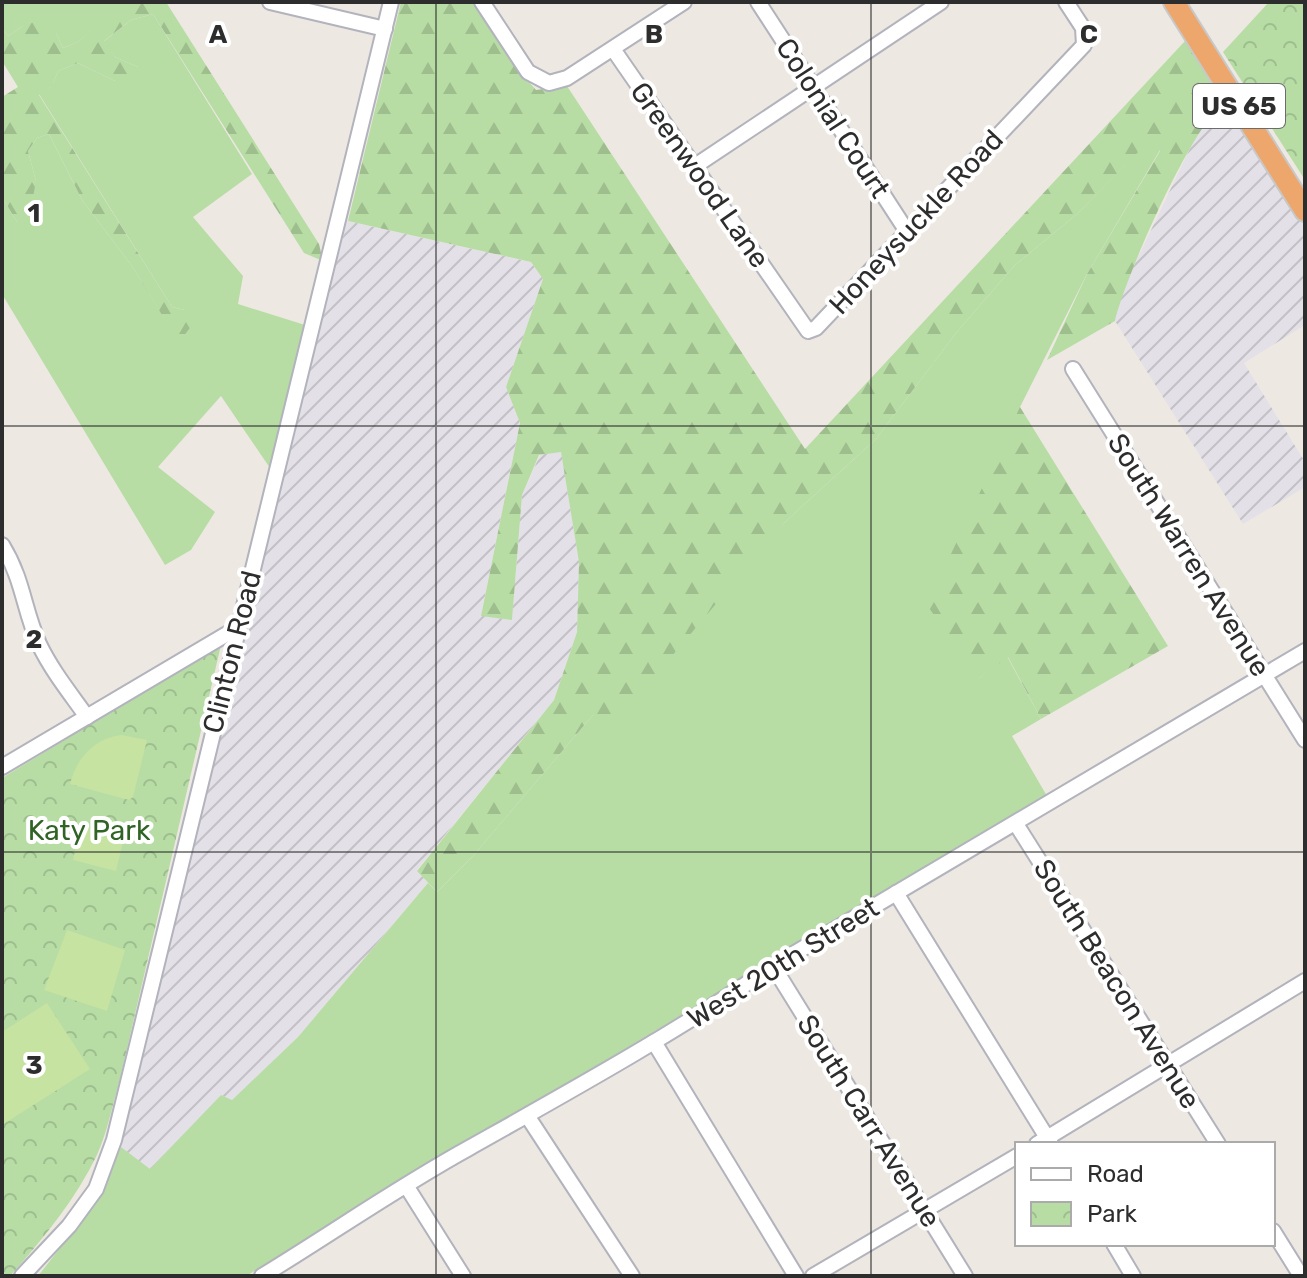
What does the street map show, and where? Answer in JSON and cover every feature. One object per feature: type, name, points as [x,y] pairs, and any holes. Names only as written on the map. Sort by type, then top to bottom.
[{"type":"highway","name":"US 65","points":[[1174,2],[1305,211]]},
{"type":"street","points":[[270,2],[385,29]]},
{"type":"street","name":"Clinton Road","points":[[22,1276],[69,1226],[96,1189],[114,1140],[391,2]]},
{"type":"street","points":[[482,2],[528,72],[549,83],[567,78],[684,2]]},
{"type":"street","name":"Colonial Court","points":[[758,2],[908,233]]},
{"type":"street","points":[[695,166],[941,2]]},
{"type":"street","name":"Honeysuckle Road","points":[[787,301],[804,327],[812,331],[1048,84],[1086,41],[1083,28],[1066,2]]},
{"type":"street","name":"Greenwood Lane","points":[[613,49],[787,301]]},
{"type":"street","name":"South Warren Avenue","points":[[1073,369],[1305,740]]},
{"type":"street","points":[[2,545],[18,571],[38,642],[54,672],[87,717]]},
{"type":"street","points":[[2,767],[237,628]]},
{"type":"street","name":"West 20th Street","points":[[262,1276],[286,1270],[467,1149],[528,1117],[773,966],[1305,651]]},
{"type":"street","name":"South Beacon Avenue","points":[[1016,824],[1217,1142]]},
{"type":"street","points":[[896,893],[1045,1142],[1305,981]]},
{"type":"street","name":"South Carr Avenue","points":[[773,966],[965,1276]]},
{"type":"street","points":[[654,1042],[796,1276]]},
{"type":"street","points":[[528,1117],[632,1276]]},
{"type":"street","points":[[813,1276],[1015,1157]]},
{"type":"street","points":[[407,1187],[463,1276]]},
{"type":"street","points":[[1275,1234],[1301,1276]]},
{"type":"street","points":[[1115,1246],[1133,1276]]},
{"type":"shaded area","points":[[1226,100],[1305,226],[1305,325],[1244,363],[1305,462],[1305,487],[1243,524],[1115,321],[1122,291],[1192,144],[1215,108]]},
{"type":"shaded area","points":[[347,221],[531,262],[543,279],[506,387],[520,423],[481,615],[512,620],[522,495],[540,455],[561,451],[579,562],[577,632],[554,700],[417,870],[428,883],[298,1037],[232,1100],[221,1095],[150,1170],[121,1147],[239,652]]},
{"type":"green space","points":[[2,2],[122,2],[78,42],[63,48],[56,33],[23,26],[8,36],[2,28]]},
{"type":"green space","points":[[120,2],[166,2],[319,244],[323,261],[304,253],[153,14],[131,20],[104,41],[115,57],[138,67],[132,79],[115,81],[78,63],[58,71],[52,86],[39,95],[172,307],[185,310],[196,320],[183,337],[173,333],[132,266],[82,200],[49,134],[37,138],[28,151],[36,181],[29,219],[17,222],[2,197],[2,97],[18,87],[2,61],[2,28],[8,36],[40,20],[56,33],[63,48],[78,42]]},
{"type":"green space","points":[[401,2],[473,2],[511,62],[536,90],[567,86],[805,449],[1185,41],[1226,100],[1212,115],[1179,169],[1132,271],[1115,321],[1047,360],[1087,274],[1160,151],[1152,138],[1077,214],[1014,266],[956,333],[876,439],[785,522],[623,714],[593,715],[472,857],[437,892],[417,871],[554,700],[577,632],[579,562],[561,452],[539,455],[522,495],[512,620],[481,616],[520,423],[506,387],[543,279],[531,262],[348,221]]},
{"type":"green space","points":[[1269,2],[1305,2],[1305,180],[1223,52]]},
{"type":"green space","points":[[153,14],[252,174],[193,217],[243,276],[238,304],[305,325],[270,468],[221,396],[158,467],[215,512],[191,550],[165,565],[2,294],[2,197],[17,222],[36,181],[28,151],[37,138],[49,134],[82,200],[132,266],[173,332],[185,310],[172,307],[39,94],[52,86],[58,71],[78,63],[115,81],[138,67],[115,57],[103,42],[131,20]]},
{"type":"green space","points":[[1152,137],[1160,150],[1087,274],[1020,407],[978,679],[1007,656],[1041,719],[1012,736],[1047,796],[246,1276],[38,1276],[97,1201],[121,1147],[150,1169],[221,1095],[232,1100],[298,1037],[428,883],[437,892],[472,857],[593,715],[785,522],[876,439],[956,333],[1014,266],[1077,214]]},
{"type":"green space","points":[[1020,407],[1168,646],[1041,719],[1008,657],[978,679],[927,605]]},
{"type":"green space","name":"Katy Park","points":[[221,645],[104,1138],[79,1188],[58,1218],[10,1276],[2,1276],[2,778]]},
{"type":"green space","points":[[121,735],[147,740],[133,797],[129,800],[70,784],[77,766],[88,751],[111,737]]},
{"type":"green space","points":[[110,820],[127,825],[116,871],[73,860],[78,836],[99,822]]},
{"type":"green space","points":[[67,930],[125,950],[107,1011],[44,990]]},
{"type":"green space","points":[[47,1003],[90,1069],[2,1125],[2,1032]]}]
